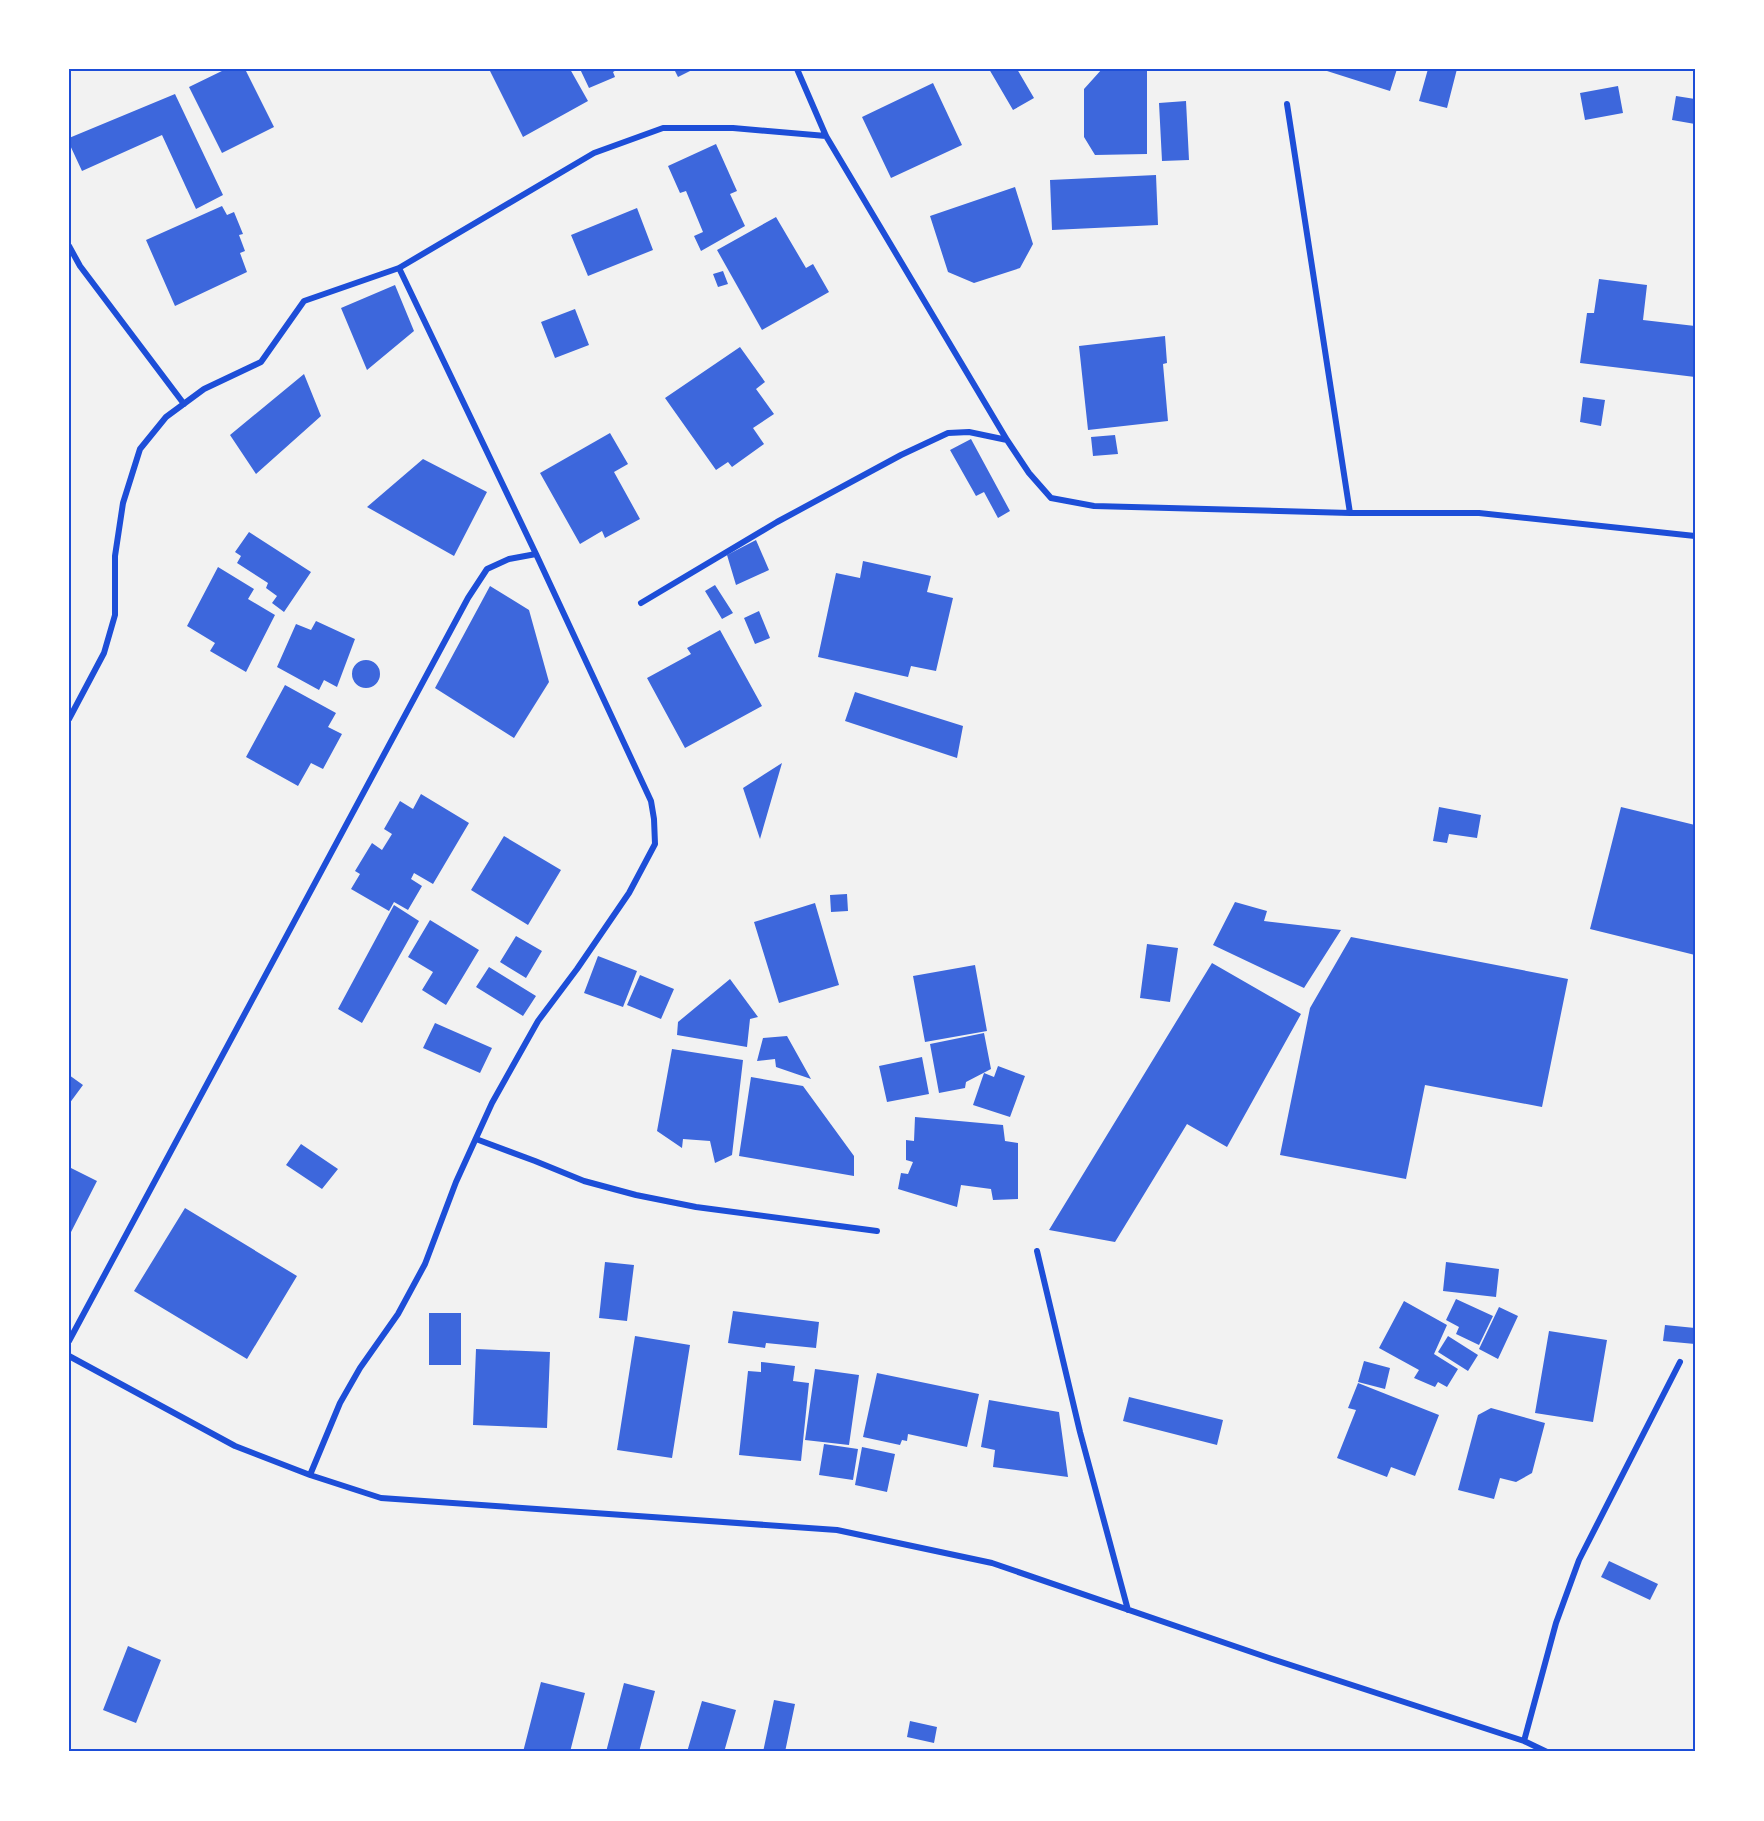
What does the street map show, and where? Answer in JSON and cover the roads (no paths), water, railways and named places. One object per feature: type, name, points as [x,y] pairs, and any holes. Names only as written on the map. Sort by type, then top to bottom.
[{"type":"street","points":[[797,69],[826,136],[1007,440],[1029,473],[1051,498],[1094,506],[1350,513],[1479,513],[1695,536]]},
{"type":"street","points":[[1287,104],[1350,513]]},
{"type":"street","points":[[69,719],[104,653],[115,615],[115,556],[123,503],[140,449],[166,417],[204,389],[261,362],[304,302],[399,268],[594,153],[663,128],[733,128],[826,136]]},
{"type":"street","points":[[69,246],[80,266],[184,404]]},
{"type":"street","points":[[310,1475],[340,1403],[360,1368],[398,1314],[425,1264],[456,1182],[492,1103],[538,1021],[629,893],[655,844],[651,801],[399,268]]},
{"type":"street","points":[[641,603],[777,522],[901,454],[948,433],[969,432],[1007,440]]},
{"type":"street","points":[[69,1341],[468,597],[487,569],[509,559],[536,554]]},
{"type":"street","points":[[476,1140],[584,1181],[636,1195],[696,1207],[877,1231]]},
{"type":"street","points":[[1037,1251],[1080,1432],[1128,1610]]},
{"type":"street","points":[[69,1356],[235,1446],[310,1475],[381,1498],[837,1530],[993,1563],[1280,1662],[1524,1741],[1547,1752]]},
{"type":"street","points":[[1524,1741],[1556,1623],[1579,1560],[1680,1362]]}]
